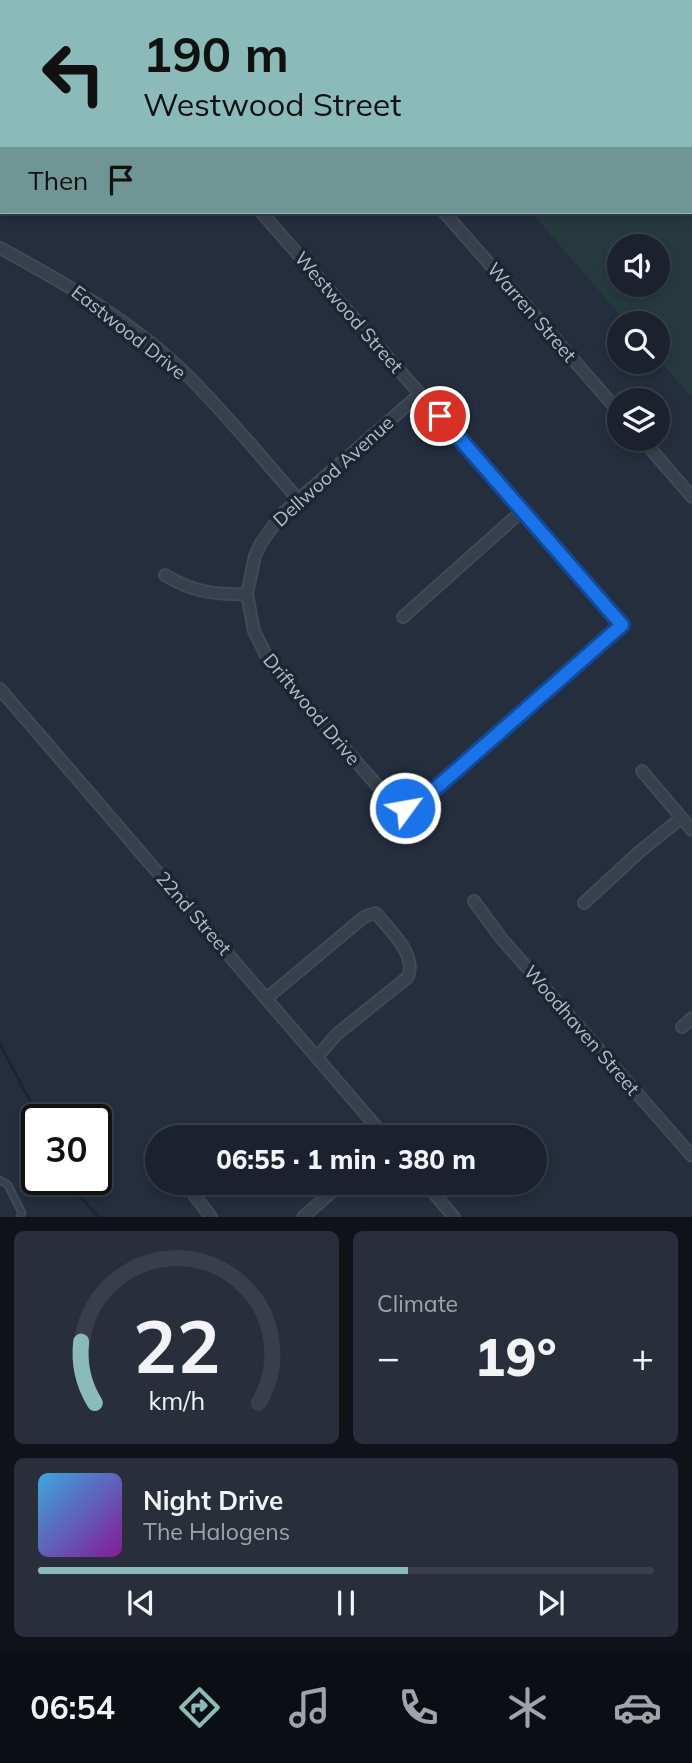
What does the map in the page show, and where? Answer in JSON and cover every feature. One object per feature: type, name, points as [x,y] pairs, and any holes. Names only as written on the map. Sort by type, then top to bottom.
[{"type":"street","name":"Westwood Street","points":[[263,214],[622,625],[419,803],[405,808]]},
{"type":"street","name":"Warren Street","points":[[446,214],[607,398]]},
{"type":"street","name":"Eastwood Drive","points":[[0,248],[89,298],[162,353],[219,408],[298,499]]},
{"type":"street","name":"Dellwood Avenue","points":[[247,594],[255,556],[282,514],[420,394]]},
{"type":"street","points":[[652,451],[692,497]]},
{"type":"street","points":[[403,617],[522,511]]},
{"type":"street","points":[[164,575],[203,592],[219,595],[247,594]]},
{"type":"street","name":"Driftwood Drive","points":[[247,594],[254,631],[271,665],[391,801],[405,808]]},
{"type":"street","name":"22nd Street","points":[[0,689],[375,1125]]},
{"type":"street","points":[[642,771],[692,830]]},
{"type":"street","points":[[584,903],[681,818]]},
{"type":"street","name":"Woodhaven Street","points":[[474,901],[501,938],[692,1156]]},
{"type":"street","points":[[267,998],[364,916],[377,914],[409,958],[408,977],[337,1034],[317,1057]]},
{"type":"street","points":[[681,1027],[692,1018]]},
{"type":"street","points":[[194,1195],[211,1217]]},
{"type":"street","points":[[303,1217],[328,1195]]},
{"type":"street","points":[[435,1195],[454,1217]]},
{"type":"lane","points":[[0,1180],[8,1185],[22,1213],[20,1217]]},
{"type":"green space","points":[[533,214],[692,214],[692,398],[670,373],[670,311],[617,311]]},
{"type":"waterway","points":[[0,1044],[32,1104]]},
{"type":"waterway","points":[[79,1195],[99,1217]]},
{"type":"route","points":[[405,808],[419,803],[622,625],[440,416]]}]
